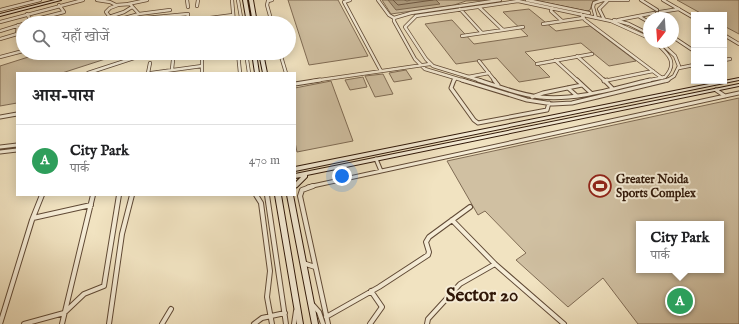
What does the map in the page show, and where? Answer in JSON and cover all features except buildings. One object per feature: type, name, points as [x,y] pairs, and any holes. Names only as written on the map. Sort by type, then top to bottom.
[{"type":"street","points":[[0,12],[29,0]]},
{"type":"street","points":[[0,12],[39,0]]},
{"type":"street","points":[[0,12],[48,1],[59,0]]},
{"type":"street","points":[[20,16],[83,0]]},
{"type":"street","points":[[97,0],[118,5],[148,0]]},
{"type":"street","points":[[187,0],[188,8]]},
{"type":"street","points":[[197,6],[198,0]]},
{"type":"street","points":[[232,0],[234,16]]},
{"type":"street","points":[[238,0],[241,16]]},
{"type":"street","points":[[245,0],[248,16]]},
{"type":"street","points":[[251,0],[254,16]]},
{"type":"street","points":[[269,0],[267,5],[270,16]]},
{"type":"street","points":[[350,0],[344,2],[381,71]]},
{"type":"street","points":[[378,0],[389,15],[394,18],[396,28],[420,66],[455,79],[527,100],[549,103],[572,103],[663,82],[673,77],[679,68],[691,66]]},
{"type":"street","points":[[394,18],[411,13],[500,0]]},
{"type":"street","points":[[528,0],[603,18],[643,35]]},
{"type":"street","points":[[596,16],[593,7],[594,3],[603,0],[628,0]]},
{"type":"street","points":[[603,18],[599,9],[602,4],[610,0]]},
{"type":"street","points":[[641,0],[657,10]]},
{"type":"street","points":[[663,0],[691,16]]},
{"type":"street","points":[[48,1],[52,7]]},
{"type":"street","points":[[405,27],[408,22],[416,16],[518,1],[596,16]]},
{"type":"street","points":[[128,4],[139,14]]},
{"type":"street","points":[[476,4],[503,30]]},
{"type":"street","points":[[108,16],[106,12],[118,5]]},
{"type":"street","points":[[52,16],[64,12],[59,6]]},
{"type":"street","points":[[457,6],[482,33]]},
{"type":"street","points":[[112,16],[124,12],[132,7]]},
{"type":"street","points":[[552,8],[551,11],[562,21]]},
{"type":"street","points":[[660,12],[679,9]]},
{"type":"street","points":[[133,16],[170,10]]},
{"type":"street","points":[[411,13],[416,16]]},
{"type":"street","points":[[170,16],[188,14],[188,16]]},
{"type":"street","points":[[581,14],[583,18],[662,78]]},
{"type":"street","points":[[611,21],[643,15]]},
{"type":"street","points":[[639,16],[643,18]]},
{"type":"street","points":[[0,22],[16,17]]},
{"type":"street","points":[[543,24],[583,18]]},
{"type":"street","points":[[603,18],[615,20],[643,32]]},
{"type":"street","points":[[0,30],[16,26]]},
{"type":"street","points":[[396,28],[405,27]]},
{"type":"street","points":[[405,27],[430,64],[438,68],[532,97],[550,99],[577,96],[662,78],[670,73],[672,63],[671,58],[661,48]]},
{"type":"street","points":[[462,36],[523,27]]},
{"type":"street","points":[[0,39],[16,34]]},
{"type":"street","points":[[727,37],[739,44]]},
{"type":"street","points":[[679,42],[691,49]]},
{"type":"street","points":[[667,48],[677,59],[679,68]]},
{"type":"street","points":[[0,57],[16,52]]},
{"type":"street","points":[[537,64],[592,54]]},
{"type":"street","points":[[577,56],[613,89]]},
{"type":"street","points":[[91,72],[127,60]]},
{"type":"street","points":[[172,69],[173,60]]},
{"type":"street","points":[[202,60],[202,72]]},
{"type":"street","points":[[239,60],[240,72]]},
{"type":"street","points":[[247,60],[249,72]]},
{"type":"street","points":[[255,60],[257,72]]},
{"type":"street","points":[[262,60],[265,72]]},
{"type":"street","points":[[282,60],[286,72]]},
{"type":"street","points":[[555,60],[596,97]]},
{"type":"street","points":[[479,61],[498,86]]},
{"type":"street","points":[[149,72],[150,63]]},
{"type":"street","points":[[296,84],[430,64]]},
{"type":"street","points":[[155,72],[202,66]]},
{"type":"street","points":[[604,81],[653,71]]},
{"type":"street","points":[[463,81],[467,77],[489,73]]},
{"type":"street","points":[[455,79],[451,88],[474,120],[478,123],[540,112],[548,108],[549,103]]},
{"type":"street","points":[[297,168],[739,79]]},
{"type":"street","points":[[532,97],[538,94],[582,85]]},
{"type":"street","points":[[296,176],[739,85]]},
{"type":"street","points":[[568,88],[577,96]]},
{"type":"street","points":[[716,90],[725,96]]},
{"type":"street","points":[[328,324],[300,196],[302,190],[307,187],[580,129],[739,93]]},
{"type":"street","points":[[0,117],[16,114]]},
{"type":"street","points":[[0,148],[16,145]]},
{"type":"street","points":[[0,152],[16,150]]},
{"type":"street","points":[[376,159],[381,171]]},
{"type":"street","points":[[296,185],[308,174]]},
{"type":"street","points":[[0,324],[33,218],[42,196]]},
{"type":"street","points":[[62,324],[93,196]]},
{"type":"street","points":[[24,324],[64,313],[84,294],[104,286],[119,196]]},
{"type":"street","points":[[109,324],[122,234],[131,196]]},
{"type":"street","points":[[257,196],[261,202],[270,271],[267,297],[272,324]]},
{"type":"street","points":[[267,196],[286,324]]},
{"type":"street","points":[[278,196],[300,324]]},
{"type":"street","points":[[290,196],[315,324]]},
{"type":"street","points":[[33,218],[91,205]]},
{"type":"street","points":[[326,317],[428,255],[429,252],[426,244],[427,240],[470,208]]},
{"type":"street","points":[[452,220],[495,264],[564,324]]},
{"type":"street","points":[[302,262],[315,267]]},
{"type":"street","points":[[427,324],[428,319],[456,287],[466,279],[486,271],[495,264]]},
{"type":"street","points":[[370,324],[382,308],[371,291]]},
{"type":"street","points":[[310,301],[319,312],[324,324]]},
{"type":"street","points":[[294,324],[297,305]]},
{"type":"street","points":[[162,324],[171,310]]},
{"type":"street","points":[[254,324],[262,318],[285,313]]},
{"type":"shaded area","points":[[288,0],[338,0],[368,56],[309,65],[296,25],[296,16],[293,16]]},
{"type":"shaded area","points":[[382,0],[489,0],[466,1],[454,5],[391,14]]},
{"type":"shaded area","points":[[533,0],[597,0],[593,1],[590,10],[587,11]]},
{"type":"shaded area","points":[[677,0],[739,0],[739,34],[727,28],[727,12],[699,12]]},
{"type":"shaded area","points":[[529,9],[556,31],[590,26],[636,61],[609,66],[581,43],[525,52],[550,77],[519,82],[497,58],[456,64],[425,24],[452,20],[474,44],[528,36],[503,12]]},
{"type":"shaded area","points":[[19,60],[102,60],[65,72],[16,72],[16,103],[0,106],[0,66]]},
{"type":"shaded area","points":[[406,70],[412,79],[394,82],[389,73]]},
{"type":"shaded area","points":[[383,74],[393,94],[375,97],[365,76]]},
{"type":"shaded area","points":[[363,77],[367,87],[350,90],[345,80]]},
{"type":"shaded area","points":[[331,81],[353,141],[297,152],[296,88]]},
{"type":"shaded area","name":"Greater Noida Sports Complex","points":[[739,98],[739,324],[638,324],[603,278],[568,307],[516,260],[526,253],[485,211],[478,215],[447,161]]},
{"type":"water","points":[[388,0],[436,0],[440,4],[396,10]]},
{"type":"place","name":"Greater Noida Sports Complex","points":[[600,186]]},
{"type":"place","name":"City Park","points":[[680,301]]},
{"type":"district","name":"Sector 20","points":[[482,296]]}]
